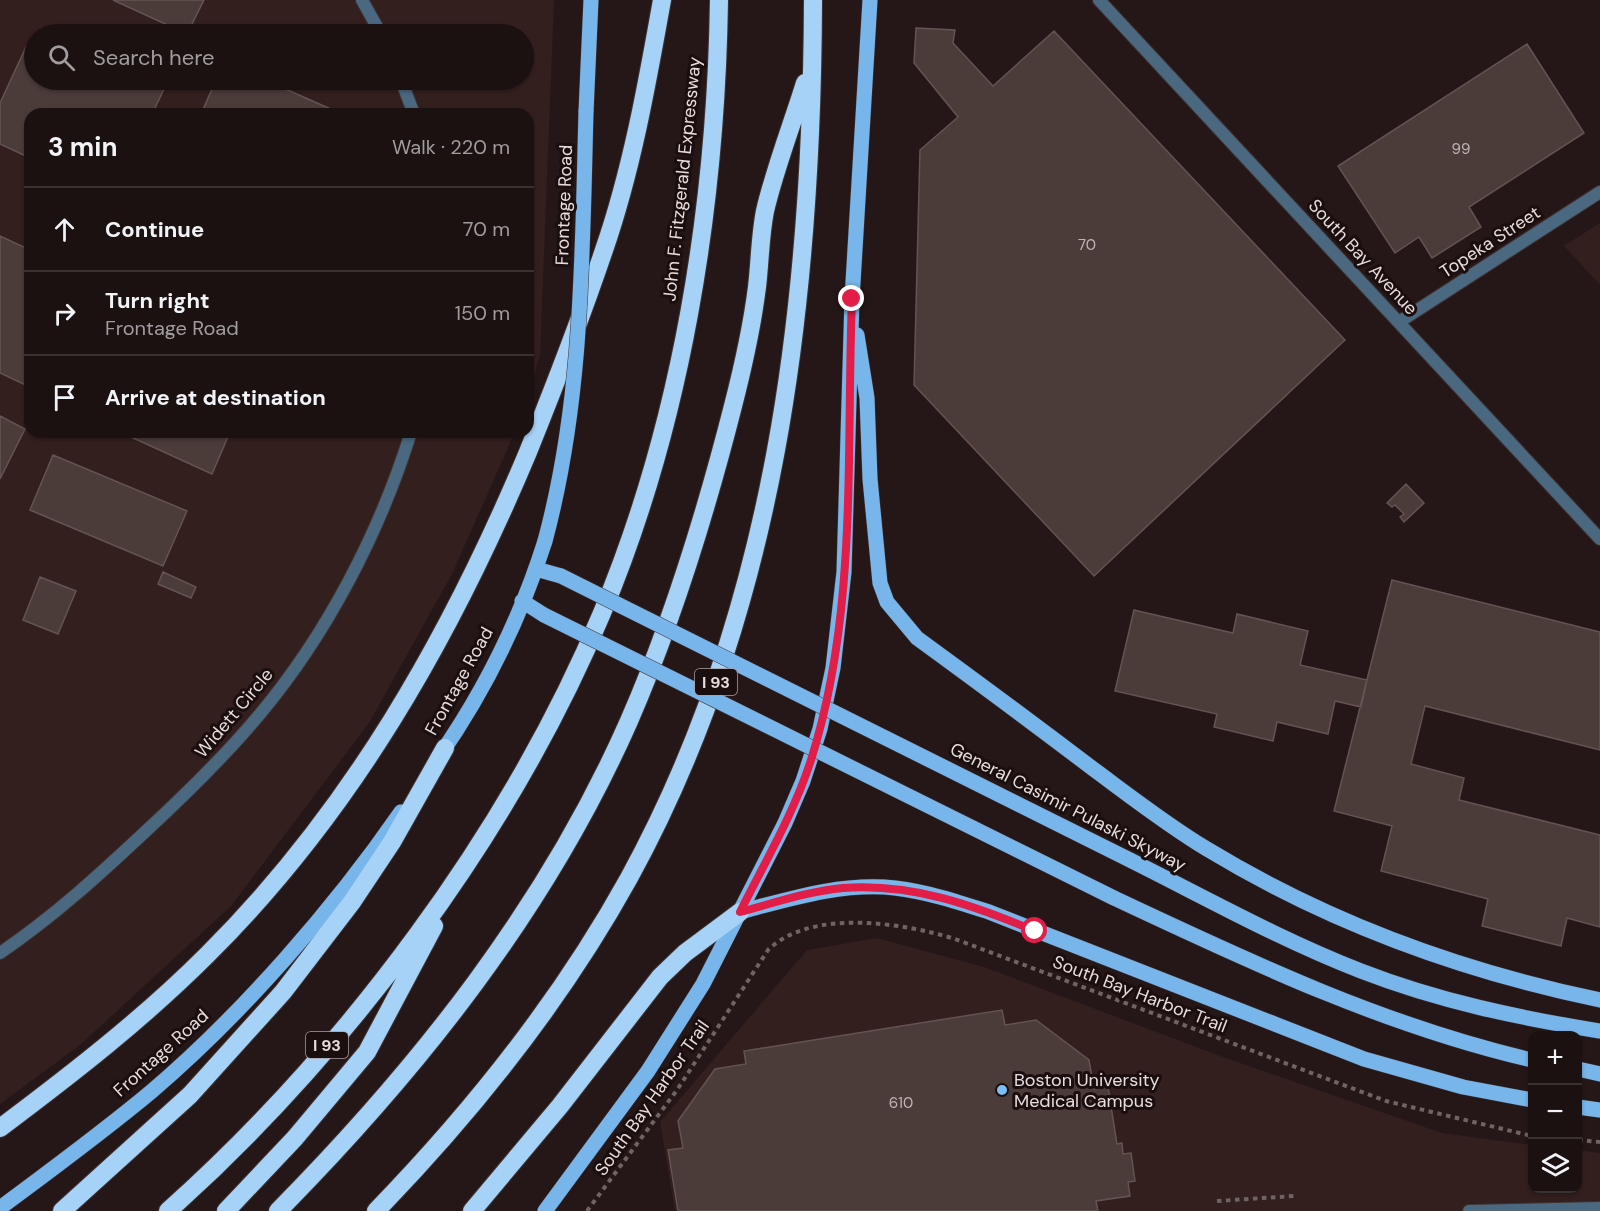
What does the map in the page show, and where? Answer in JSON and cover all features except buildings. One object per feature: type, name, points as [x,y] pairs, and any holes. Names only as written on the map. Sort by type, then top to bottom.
[{"type":"highway","points":[[534,436],[604,249],[640,118],[662,0]]},
{"type":"highway","name":"John F. Fitzgerald Expressway","points":[[168,1211],[255,1125],[348,1022],[408,945],[467,863],[519,778],[584,654],[625,553],[656,458],[687,319],[703,211],[713,110],[719,0]]},
{"type":"highway","name":"I 93","points":[[376,1211],[436,1148],[493,1081],[579,961],[652,833],[688,753],[718,677],[756,552],[783,408],[801,257],[813,0]]},
{"type":"highway","points":[[278,1211],[385,1096],[466,997],[530,906],[614,754],[657,649],[719,456],[746,350],[765,211],[812,58]]},
{"type":"highway","points":[[0,1128],[136,1022],[242,919],[336,805],[419,679],[467,589],[498,523],[533,438]]},
{"type":"highway","points":[[62,1211],[190,1095],[283,992],[352,902],[392,842],[445,748]]},
{"type":"highway","points":[[226,1211],[295,1138],[367,1052],[467,863]]},
{"type":"highway","points":[[472,1211],[548,1122],[660,977],[685,953],[740,912]]},
{"type":"main road","name":"Frontage Road","points":[[0,1208],[153,1090],[225,1021],[299,943],[360,869],[445,748],[494,664],[536,569],[545,541],[556,501],[574,400],[580,333],[591,0]]},
{"type":"main road","points":[[545,1211],[669,1041],[703,984],[785,823],[803,781],[819,729],[833,668],[846,549],[852,299],[870,0]]},
{"type":"main road","points":[[852,299],[867,398],[871,490],[880,583],[887,602],[917,638],[1176,829],[1270,885],[1352,925],[1432,956],[1524,982],[1600,1000]]},
{"type":"main road","name":"General Casimir Pulaski Skyway","points":[[536,569],[561,576],[1270,931],[1361,971],[1459,1003],[1600,1031]]},
{"type":"main road","points":[[522,601],[544,615],[1114,898],[1362,1009],[1437,1034],[1528,1059]]},
{"type":"main road","points":[[740,912],[791,898],[843,888],[893,888],[941,896],[989,912],[1364,1059],[1463,1087],[1528,1099]]},
{"type":"main road","points":[[1582,1070],[1600,1074]]},
{"type":"main road","points":[[1582,1108],[1600,1110]]},
{"type":"street","points":[[362,0],[375,24]]},
{"type":"street","name":"South Bay Avenue","points":[[1100,0],[1600,539]]},
{"type":"street","points":[[405,90],[412,108]]},
{"type":"street","name":"Topeka Street","points":[[1399,322],[1600,192]]},
{"type":"street","name":"Widett Circle","points":[[0,953],[40,926],[86,888],[214,766],[261,713],[300,659],[341,591],[377,521],[409,438]]},
{"type":"street","points":[[1469,1211],[1600,1208]]},
{"type":"path","name":"South Bay Harbor Trail","points":[[587,1211],[683,1081],[768,950],[780,938],[800,931],[845,924],[911,927],[955,939],[1386,1101],[1528,1135]]},
{"type":"path","points":[[1582,1140],[1600,1142]]},
{"type":"path","points":[[1217,1201],[1294,1196]]},
{"type":"shaded area","points":[[0,0],[554,0],[540,356],[534,376],[534,108],[24,108],[24,438],[512,438],[452,574],[369,723],[231,906],[80,1045],[0,1104]]},
{"type":"shaded area","points":[[1600,223],[1600,285],[1564,246]]},
{"type":"shaded area","name":"Boston University Medical Campus","points":[[877,938],[984,967],[1223,1057],[1442,1133],[1528,1144],[1528,1193],[1582,1193],[1582,1151],[1600,1153],[1600,1211],[675,1211],[660,1122],[807,950]]},
{"type":"place","name":"Boston University Medical Campus","points":[[1002,1090]]},
{"type":"route","points":[[852,299],[846,537],[833,668],[811,759],[795,802],[740,912],[791,898],[843,888],[893,888],[941,896],[1035,931]]}]
